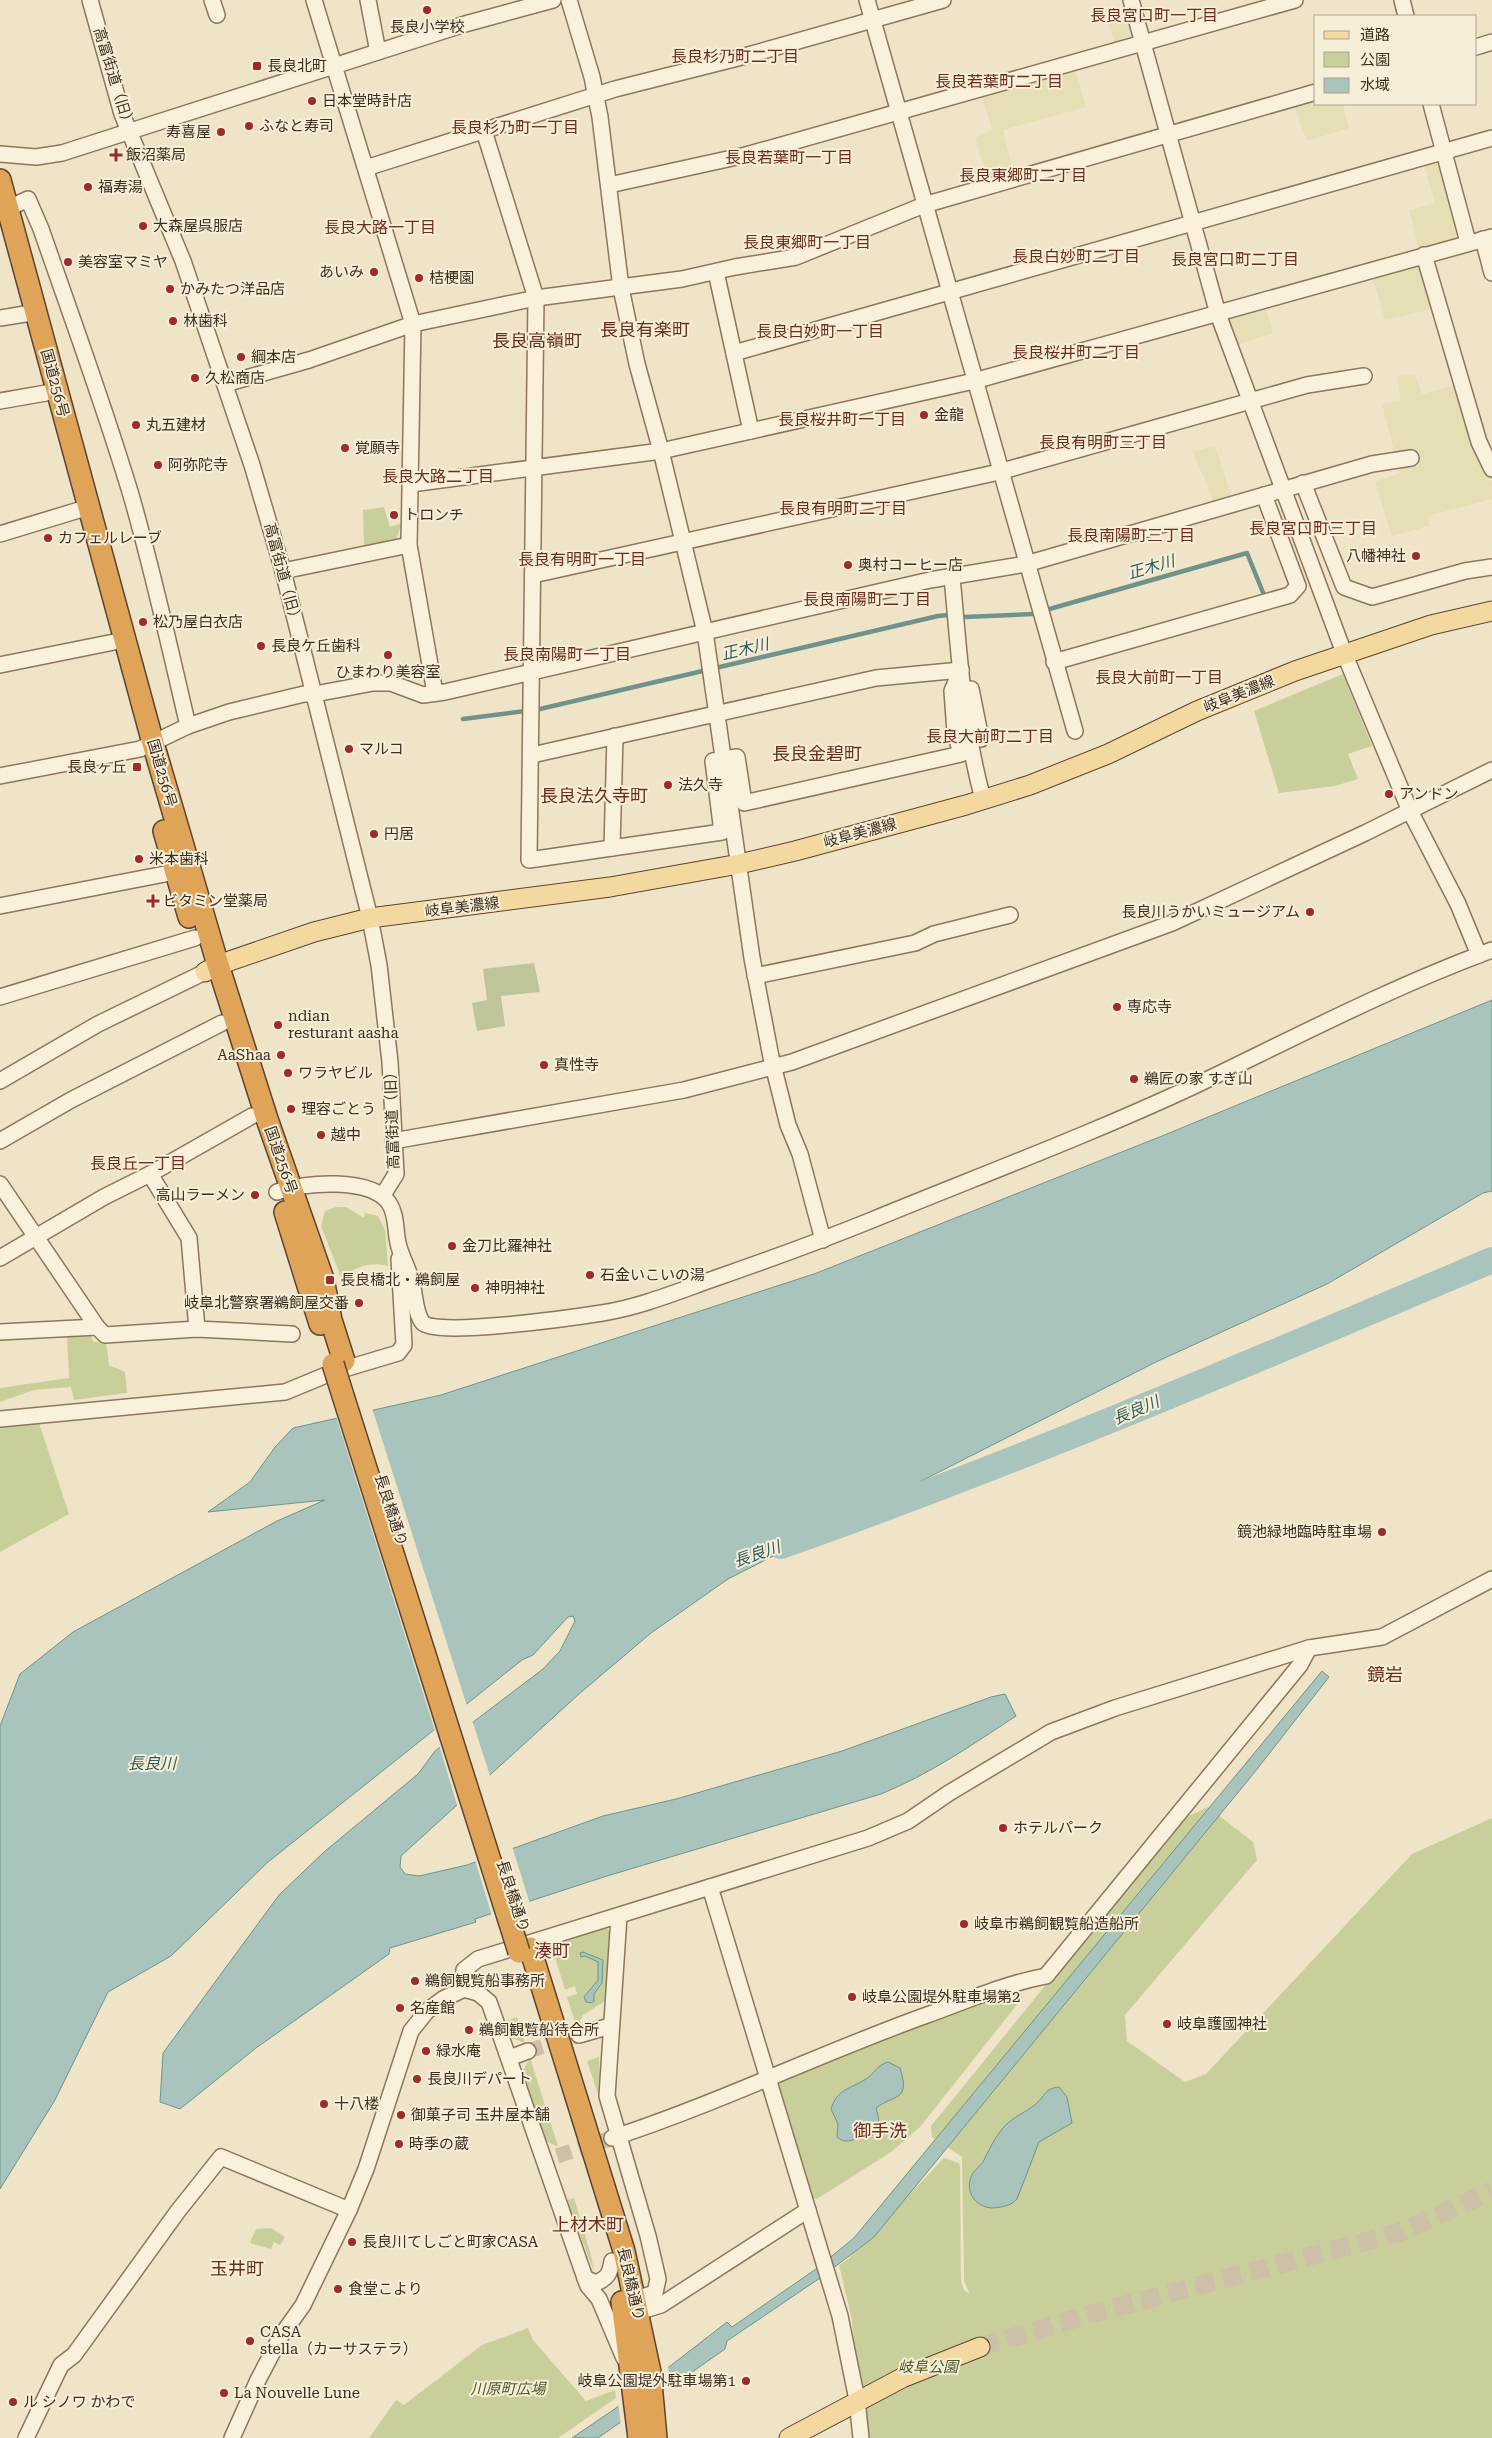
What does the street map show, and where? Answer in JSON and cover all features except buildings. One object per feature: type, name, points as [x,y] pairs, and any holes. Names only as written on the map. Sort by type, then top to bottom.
[{"type":"highway","name":"国道256号","points":[[0,180],[3,214],[25,314],[114,642],[147,746],[175,872],[195,938],[212,968],[222,1023],[252,1116],[284,1189]]},
{"type":"highway","name":"国道256号","points":[[3,214],[147,746],[212,968],[284,1189],[347,1362]]},
{"type":"highway","name":"長良橋通り","points":[[347,1362],[524,1950],[599,2211],[623,2306],[638,2376],[656,2438]]},
{"type":"highway","name":"長良橋通り","points":[[524,1950],[609,2197],[637,2305],[639,2438]]},
{"type":"main road","name":"岐阜美濃線","points":[[212,968],[314,932],[370,918],[592,890],[738,864],[795,851],[983,799],[1030,785],[1082,764],[1197,711],[1295,671],[1431,625],[1492,611]]},
{"type":"main road","points":[[789,2438],[857,2400],[902,2378],[980,2347]]},
{"type":"street","name":"高富街道（旧）","points":[[90,0],[122,114],[183,261],[225,384],[283,571],[370,918],[379,965],[390,1062],[396,1174],[382,1195]]},
{"type":"street","points":[[212,0],[217,16]]},
{"type":"street","points":[[314,0],[414,324],[409,545],[435,693]]},
{"type":"street","points":[[368,0],[378,52]]},
{"type":"street","points":[[0,154],[49,156],[378,52],[553,0]]},
{"type":"street","points":[[569,0],[596,95],[621,288],[637,364],[661,451],[705,632],[755,976],[788,1125],[800,1154],[823,1240]]},
{"type":"street","points":[[867,0],[948,291],[1075,731]]},
{"type":"street","points":[[366,168],[596,95],[943,0]]},
{"type":"street","points":[[398,1244],[411,1278],[418,1311],[423,1323],[434,1328],[454,1329],[607,1312],[679,1292],[823,1240],[1072,1139],[1194,1086],[1327,1021],[1486,953],[1458,904],[1410,811],[1344,653],[1252,401],[1218,314],[1131,0]]},
{"type":"street","points":[[609,185],[746,154],[1295,0]]},
{"type":"street","points":[[1402,0],[1406,15]]},
{"type":"street","points":[[1477,47],[1492,42]]},
{"type":"street","points":[[225,384],[309,360],[414,324],[536,298],[621,288],[796,257],[924,205],[1168,133],[1314,93]]},
{"type":"street","points":[[1431,105],[1468,242]]},
{"type":"street","points":[[484,131],[536,298],[532,755],[529,860],[722,832],[713,761],[737,757],[744,803],[961,754],[955,732],[952,691],[961,670]]},
{"type":"street","points":[[734,353],[1492,138]]},
{"type":"street","points":[[3,214],[28,199],[41,229],[131,496],[162,613],[188,726]]},
{"type":"street","points":[[411,484],[661,451],[974,381],[1218,314],[1468,242],[1488,238],[1492,273]]},
{"type":"street","points":[[1424,255],[1480,442],[1492,469]]},
{"type":"street","points":[[716,272],[751,431]]},
{"type":"street","points":[[0,318],[25,314]]},
{"type":"street","points":[[533,575],[683,544],[1000,472],[1307,385],[1364,376]]},
{"type":"street","points":[[0,401],[46,393]]},
{"type":"street","points":[[0,776],[147,746],[188,726],[229,712],[304,694],[315,694],[373,683],[391,683],[423,695],[435,693],[930,580],[1026,564],[1372,464],[1411,458]]},
{"type":"street","points":[[1303,484],[1344,587],[1372,597],[1465,571],[1492,567]]},
{"type":"street","points":[[1054,662],[1290,595],[1298,586],[1264,495]]},
{"type":"street","points":[[0,534],[79,510]]},
{"type":"street","points":[[283,571],[409,545]]},
{"type":"street","points":[[952,577],[962,688],[970,740],[983,799]]},
{"type":"street","points":[[0,665],[114,642]]},
{"type":"street","points":[[532,755],[717,712],[876,678],[961,670]]},
{"type":"street","points":[[962,688],[973,689],[981,739]]},
{"type":"street","points":[[612,848],[615,736]]},
{"type":"street","points":[[393,1141],[684,1090],[792,1062],[1172,923],[1410,811],[1492,770]]},
{"type":"street","points":[[0,906],[175,872]]},
{"type":"street","points":[[755,976],[915,942],[934,934],[1010,915]]},
{"type":"street","points":[[0,997],[195,938]]},
{"type":"street","points":[[0,1081],[98,1024],[212,968]]},
{"type":"street","points":[[0,1141],[71,1100],[222,1023]]},
{"type":"street","points":[[0,1258],[104,1197],[150,1174],[252,1116]]},
{"type":"street","points":[[150,1174],[189,1238],[197,1329]]},
{"type":"street","points":[[0,1419],[285,1392],[347,1362],[398,1353],[404,1345],[398,1244],[392,1206],[382,1195],[359,1187],[332,1183],[310,1183],[284,1189]]},
{"type":"street","points":[[0,1184],[105,1336],[197,1329],[292,1334]]},
{"type":"street","points":[[0,1332],[97,1327]]},
{"type":"street","points":[[464,1989],[464,1970],[478,1959],[579,1926],[619,1916],[868,1838],[908,1821],[948,1793],[1051,1732],[1115,1708],[1310,1648],[1382,1637],[1492,1579]]},
{"type":"street","points":[[615,2136],[1014,1982],[1046,1976],[1300,1665],[1310,1648]]},
{"type":"street","points":[[710,1886],[833,2292],[848,2348],[861,2438]]},
{"type":"street","points":[[619,1916],[610,2026],[607,2096],[615,2136],[638,2197],[658,2279],[655,2293],[637,2305]]},
{"type":"street","points":[[232,2438],[258,2380],[281,2336],[302,2305],[349,2210],[372,2154],[411,2031],[427,2011],[443,1999],[464,1989],[478,1993],[489,2002],[509,2058],[551,2158],[588,2286],[599,2299],[638,2376]]},
{"type":"street","points":[[579,2035],[610,2026]]},
{"type":"street","points":[[509,2058],[528,2051]]},
{"type":"street","points":[[26,2438],[61,2365],[74,2355],[178,2211],[221,2157],[349,2210]]},
{"type":"street","points":[[637,2305],[661,2305],[809,2213]]},
{"type":"street","points":[[585,2278],[596,2282],[605,2279],[610,2273],[612,2261]]},
{"type":"shaded area","points":[[1124,7],[1132,35],[1131,39],[1115,44],[1105,13]]},
{"type":"shaded area","points":[[1075,68],[1086,107],[1003,130],[1013,171],[988,178],[975,138],[992,130],[981,94]]},
{"type":"shaded area","points":[[1314,100],[1314,105],[1343,105],[1349,128],[1307,141],[1294,105]]},
{"type":"shaded area","points":[[1439,159],[1460,234],[1454,238],[1419,249],[1409,210],[1435,203],[1424,163]]},
{"type":"shaded area","points":[[1421,263],[1433,309],[1385,320],[1372,276]]},
{"type":"shaded area","points":[[1265,305],[1273,333],[1237,345],[1229,317]]},
{"type":"shaded area","points":[[1415,374],[1422,394],[1456,385],[1474,445],[1492,482],[1492,499],[1428,516],[1429,526],[1392,536],[1375,482],[1400,473],[1382,404],[1401,401],[1397,376]]},
{"type":"shaded area","points":[[1215,446],[1232,498],[1214,502],[1193,452]]},
{"type":"green space","points":[[384,507],[390,527],[402,523],[396,540],[364,548],[363,510]]},
{"type":"green space","points":[[1343,674],[1372,746],[1348,754],[1358,779],[1335,786],[1279,793],[1254,711]]},
{"type":"green space","points":[[534,963],[540,992],[501,996],[505,1026],[477,1031],[472,1003],[487,1000],[483,969]]},
{"type":"green space","points":[[336,1207],[346,1207],[364,1218],[365,1213],[378,1216],[385,1230],[388,1266],[375,1264],[364,1266],[341,1277],[321,1226],[325,1211]]},
{"type":"green space","points":[[91,1333],[93,1342],[106,1342],[109,1365],[125,1372],[127,1393],[74,1400],[71,1387],[34,1390],[0,1402],[0,1388],[69,1378],[67,1335]]},
{"type":"green space","points":[[38,1420],[69,1514],[0,1552],[0,1425]]},
{"type":"green space","name":"岐阜公園","points":[[1208,1807],[1253,1842],[1257,1860],[1125,2015],[1127,2041],[1185,2082],[1206,2074],[1412,1854],[1492,1818],[1492,2438],[862,2438],[852,2320],[839,2265],[847,2260],[944,2158],[959,2163],[960,2167],[961,2281],[964,2290],[970,2294],[964,2281],[962,2157],[932,2137],[931,2126],[1180,1820]]},
{"type":"green space","points":[[602,1925],[611,1932],[605,2001],[583,2015],[577,2028],[567,1997],[577,1994],[575,1986],[565,1990],[554,1954],[565,1951],[562,1938]]},
{"type":"green space","points":[[1016,1989],[1023,1997],[920,2127],[891,2152],[817,2199],[813,2198],[778,2087],[783,2077]]},
{"type":"green space","points":[[517,2017],[525,2043],[509,2037],[504,2022]]},
{"type":"green space","points":[[599,2057],[599,2059],[601,2103],[587,2061]]},
{"type":"green space","points":[[530,2058],[558,2146],[546,2141],[522,2072]]},
{"type":"green space","points":[[574,2198],[591,2255],[594,2272],[567,2200]]},
{"type":"green space","points":[[271,2228],[285,2237],[280,2245],[274,2242],[271,2249],[250,2243],[256,2229]]},
{"type":"green space","name":"川原町広場","points":[[528,2328],[533,2340],[586,2401],[615,2390],[616,2398],[558,2438],[369,2438],[396,2400],[404,2405],[482,2345]]},
{"type":"water","name":"長良川","points":[[1492,1000],[1492,1191],[1483,1193],[1327,1284],[1158,1361],[728,1579],[651,1633],[579,1694],[401,1856],[400,1867],[405,1874],[419,1876],[467,1865],[603,1816],[676,1799],[842,1751],[991,1697],[1005,1694],[1016,1716],[934,1768],[881,1794],[607,1876],[475,1919],[476,1922],[390,1948],[389,1954],[256,2048],[180,2109],[160,2102],[163,2053],[279,1895],[324,1852],[418,1774],[435,1751],[543,1669],[560,1651],[575,1621],[573,1616],[568,1617],[533,1655],[522,1660],[268,1862],[171,1956],[108,1992],[55,2100],[0,2189],[0,1726],[20,1674],[73,1632],[277,1521],[325,1500],[208,1512],[250,1482],[275,1447],[293,1428],[441,1395],[814,1274],[1162,1136]]},
{"type":"water","points":[[1322,1671],[1329,1677],[1254,1773],[874,2237],[820,2278],[727,2341],[725,2349],[598,2438],[572,2438],[616,2408],[727,2322],[732,2327],[816,2269],[854,2238]]},
{"type":"water","points":[[583,1952],[603,1960],[602,1983],[594,1994],[594,2001],[591,2003],[586,2002],[584,1997],[598,1980],[598,1962],[585,1956],[581,1957],[580,1953]]},
{"type":"water","points":[[888,2062],[900,2068],[903,2079],[902,2092],[899,2096],[876,2108],[878,2128],[869,2138],[864,2136],[850,2141],[840,2139],[837,2137],[838,2124],[831,2109],[837,2097],[840,2093],[869,2077],[881,2065]]},
{"type":"water","points":[[1059,2087],[1067,2097],[1072,2123],[1039,2142],[1015,2201],[1006,2206],[993,2208],[981,2205],[972,2197],[969,2186],[970,2179],[983,2162],[996,2137],[1006,2125],[1036,2104],[1048,2091]]},
{"type":"pier","points":[[372,1408],[467,1706],[435,1731],[336,1416]]},
{"type":"pier","points":[[472,1720],[491,1779],[458,1808],[439,1745]]},
{"type":"pier","points":[[512,1846],[530,1904],[492,1916],[475,1860]]},
{"type":"pier","points":[[668,2366],[671,2390],[621,2425],[618,2404]]},
{"type":"waterway","name":"正木川","points":[[1046,610],[1247,553],[1264,595]]},
{"type":"waterway","name":"正木川","points":[[463,719],[540,709],[938,616],[965,617],[1033,614]]},
{"type":"waterway","name":"長良川","points":[[781,1546],[1050,1445],[1492,1260]]},
{"type":"tunnel","points":[[528,2051],[579,2035]]},
{"type":"tunnel","points":[[557,2156],[612,2138]]},
{"type":"tunnel","points":[[980,2347],[1091,2314],[1398,2233],[1492,2191]]},
{"type":"place","name":"長良小学校","points":[[427,10]]},
{"type":"place","name":"長良北町","points":[[257,66]]},
{"type":"place","name":"日本堂時計店","points":[[312,101]]},
{"type":"place","name":"ふなと寿司","points":[[249,126]]},
{"type":"place","name":"寿喜屋","points":[[221,132]]},
{"type":"place","name":"飯沼薬局","points":[[116,155]]},
{"type":"place","name":"福寿湯","points":[[88,187]]},
{"type":"place","name":"大森屋呉服店","points":[[143,226]]},
{"type":"place","name":"美容室マミヤ","points":[[68,262]]},
{"type":"place","name":"あいみ","points":[[374,272]]},
{"type":"place","name":"桔梗園","points":[[419,278]]},
{"type":"place","name":"かみたつ洋品店","points":[[170,289]]},
{"type":"place","name":"林歯科","points":[[173,321]]},
{"type":"place","name":"綱本店","points":[[241,357]]},
{"type":"place","name":"久松商店","points":[[195,378]]},
{"type":"place","name":"金龍","points":[[924,415]]},
{"type":"place","name":"丸五建材","points":[[136,425]]},
{"type":"place","name":"覚願寺","points":[[345,448]]},
{"type":"place","name":"阿弥陀寺","points":[[158,465]]},
{"type":"place","name":"トロンチ","points":[[394,515]]},
{"type":"place","name":"カフェルレーブ","points":[[48,538]]},
{"type":"place","name":"八幡神社","points":[[1416,556]]},
{"type":"place","name":"奥村コーヒー店","points":[[848,565]]},
{"type":"place","name":"松乃屋白衣店","points":[[143,622]]},
{"type":"place","name":"長良ケ丘歯科","points":[[261,646]]},
{"type":"place","name":"ひまわり美容室","points":[[388,655]]},
{"type":"place","name":"マルコ","points":[[349,749]]},
{"type":"place","name":"長良ヶ丘","points":[[137,767]]},
{"type":"place","name":"法久寺","points":[[668,785]]},
{"type":"place","name":"アンドン","points":[[1389,794]]},
{"type":"place","name":"円居","points":[[374,834]]},
{"type":"place","name":"米本歯科","points":[[139,859]]},
{"type":"place","name":"ビタミン堂薬局","points":[[153,901]]},
{"type":"place","name":"長良川うかいミュージアム","points":[[1310,912]]},
{"type":"place","name":"専応寺","points":[[1117,1007]]},
{"type":"place","name":"ndian resturant aasha","points":[[278,1025]]},
{"type":"place","name":"AaShaa","points":[[281,1055]]},
{"type":"place","name":"真性寺","points":[[544,1065]]},
{"type":"place","name":"ワラヤビル","points":[[288,1073]]},
{"type":"place","name":"鵜匠の家 すぎ山","points":[[1134,1079]]},
{"type":"place","name":"理容ごとう","points":[[291,1109]]},
{"type":"place","name":"越中","points":[[321,1135]]},
{"type":"place","name":"高山ラーメン","points":[[255,1195]]},
{"type":"place","name":"金刀比羅神社","points":[[452,1246]]},
{"type":"place","name":"石金いこいの湯","points":[[590,1275]]},
{"type":"place","name":"長良橋北・鵜飼屋","points":[[330,1280]]},
{"type":"place","name":"神明神社","points":[[475,1288]]},
{"type":"place","name":"岐阜北警察署鵜飼屋交番","points":[[359,1303]]},
{"type":"place","name":"鏡池緑地臨時駐車場","points":[[1382,1532]]},
{"type":"place","name":"ホテルパーク","points":[[1003,1828]]},
{"type":"place","name":"岐阜市鵜飼観覧船造船所","points":[[964,1924]]},
{"type":"place","name":"鵜飼観覧船事務所","points":[[415,1981]]},
{"type":"place","name":"岐阜公園堤外駐車場第2","points":[[852,1997]]},
{"type":"place","name":"名産館","points":[[400,2008]]},
{"type":"place","name":"岐阜護國神社","points":[[1167,2024]]},
{"type":"place","name":"鵜飼観覧船待合所","points":[[469,2030]]},
{"type":"place","name":"緑水庵","points":[[426,2051]]},
{"type":"place","name":"長良川デパート","points":[[417,2079]]},
{"type":"place","name":"十八楼","points":[[324,2104]]},
{"type":"place","name":"御菓子司 玉井屋本舗","points":[[401,2115]]},
{"type":"place","name":"時季の蔵","points":[[399,2144]]},
{"type":"place","name":"長良川てしごと町家CASA","points":[[352,2242]]},
{"type":"place","name":"食堂こより","points":[[338,2289]]},
{"type":"place","name":"CASA stella（カーサステラ）","points":[[250,2341]]},
{"type":"place","name":"岐阜公園堤外駐車場第1","points":[[746,2381]]},
{"type":"place","name":"La Nouvelle Lune","points":[[224,2393]]},
{"type":"place","name":"ル シノワ かわで","points":[[13,2402]]},
{"type":"district","name":"長良宮口町一丁目","points":[[1154,15]]},
{"type":"district","name":"長良杉乃町二丁目","points":[[735,56]]},
{"type":"district","name":"長良若葉町二丁目","points":[[999,81]]},
{"type":"district","name":"長良杉乃町一丁目","points":[[515,127]]},
{"type":"district","name":"長良若葉町一丁目","points":[[789,157]]},
{"type":"district","name":"長良東郷町二丁目","points":[[1023,175]]},
{"type":"district","name":"長良大路一丁目","points":[[380,227]]},
{"type":"district","name":"長良東郷町一丁目","points":[[807,242]]},
{"type":"district","name":"長良白妙町二丁目","points":[[1076,256]]},
{"type":"district","name":"長良宮口町二丁目","points":[[1235,259]]},
{"type":"district","name":"長良有楽町","points":[[645,329]]},
{"type":"district","name":"長良白妙町一丁目","points":[[820,331]]},
{"type":"district","name":"長良高嶺町","points":[[537,340]]},
{"type":"district","name":"長良桜井町二丁目","points":[[1076,352]]},
{"type":"district","name":"長良桜井町一丁目","points":[[842,419]]},
{"type":"district","name":"長良有明町三丁目","points":[[1103,442]]},
{"type":"district","name":"長良大路二丁目","points":[[438,476]]},
{"type":"district","name":"長良有明町二丁目","points":[[843,508]]},
{"type":"district","name":"長良宮口町三丁目","points":[[1313,528]]},
{"type":"district","name":"長良南陽町三丁目","points":[[1131,535]]},
{"type":"district","name":"長良有明町一丁目","points":[[582,559]]},
{"type":"district","name":"長良南陽町二丁目","points":[[867,599]]},
{"type":"district","name":"長良南陽町一丁目","points":[[567,654]]},
{"type":"district","name":"長良大前町一丁目","points":[[1159,677]]},
{"type":"district","name":"長良大前町二丁目","points":[[990,736]]},
{"type":"district","name":"長良金碧町","points":[[817,753]]},
{"type":"district","name":"長良法久寺町","points":[[594,795]]},
{"type":"district","name":"長良丘一丁目","points":[[138,1163]]},
{"type":"district","name":"鏡岩","points":[[1385,1674]]},
{"type":"district","name":"湊町","points":[[552,1950]]},
{"type":"district","name":"御手洗","points":[[880,2130]]},
{"type":"district","name":"上材木町","points":[[588,2224]]},
{"type":"district","name":"玉井町","points":[[237,2268]]}]
